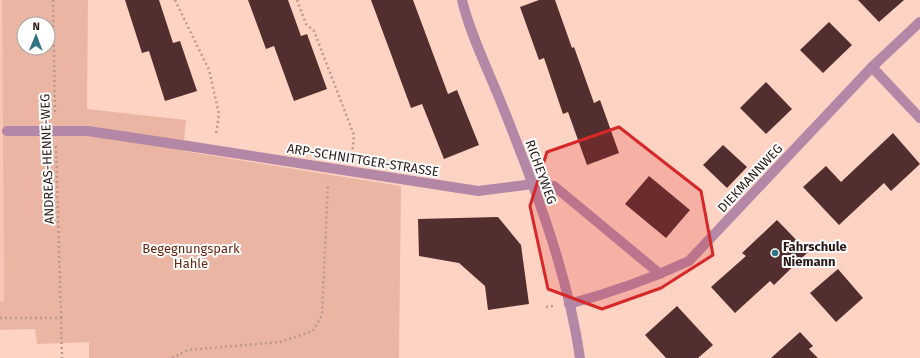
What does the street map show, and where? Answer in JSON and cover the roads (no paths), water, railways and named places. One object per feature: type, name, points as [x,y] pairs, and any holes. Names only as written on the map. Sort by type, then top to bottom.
[{"type":"street","name":"RICHEYWEG","points":[[462,0],[533,184],[569,304],[577,334],[580,358]]},
{"type":"street","name":"DIEKMANNWEG","points":[[569,304],[605,294],[660,274],[689,261],[872,67],[920,22]]},
{"type":"street","points":[[872,67],[920,118]]},
{"type":"street","name":"ARP-SCHNITTGER-STRASSE","points":[[7,131],[88,131],[478,191],[533,184],[554,186],[660,274]]},
{"type":"place","name":"Fahrschule Niemann","points":[[775,253]]},
{"type":"park label","name":"Begegnungspark Hahle","points":[[191,256]]}]
